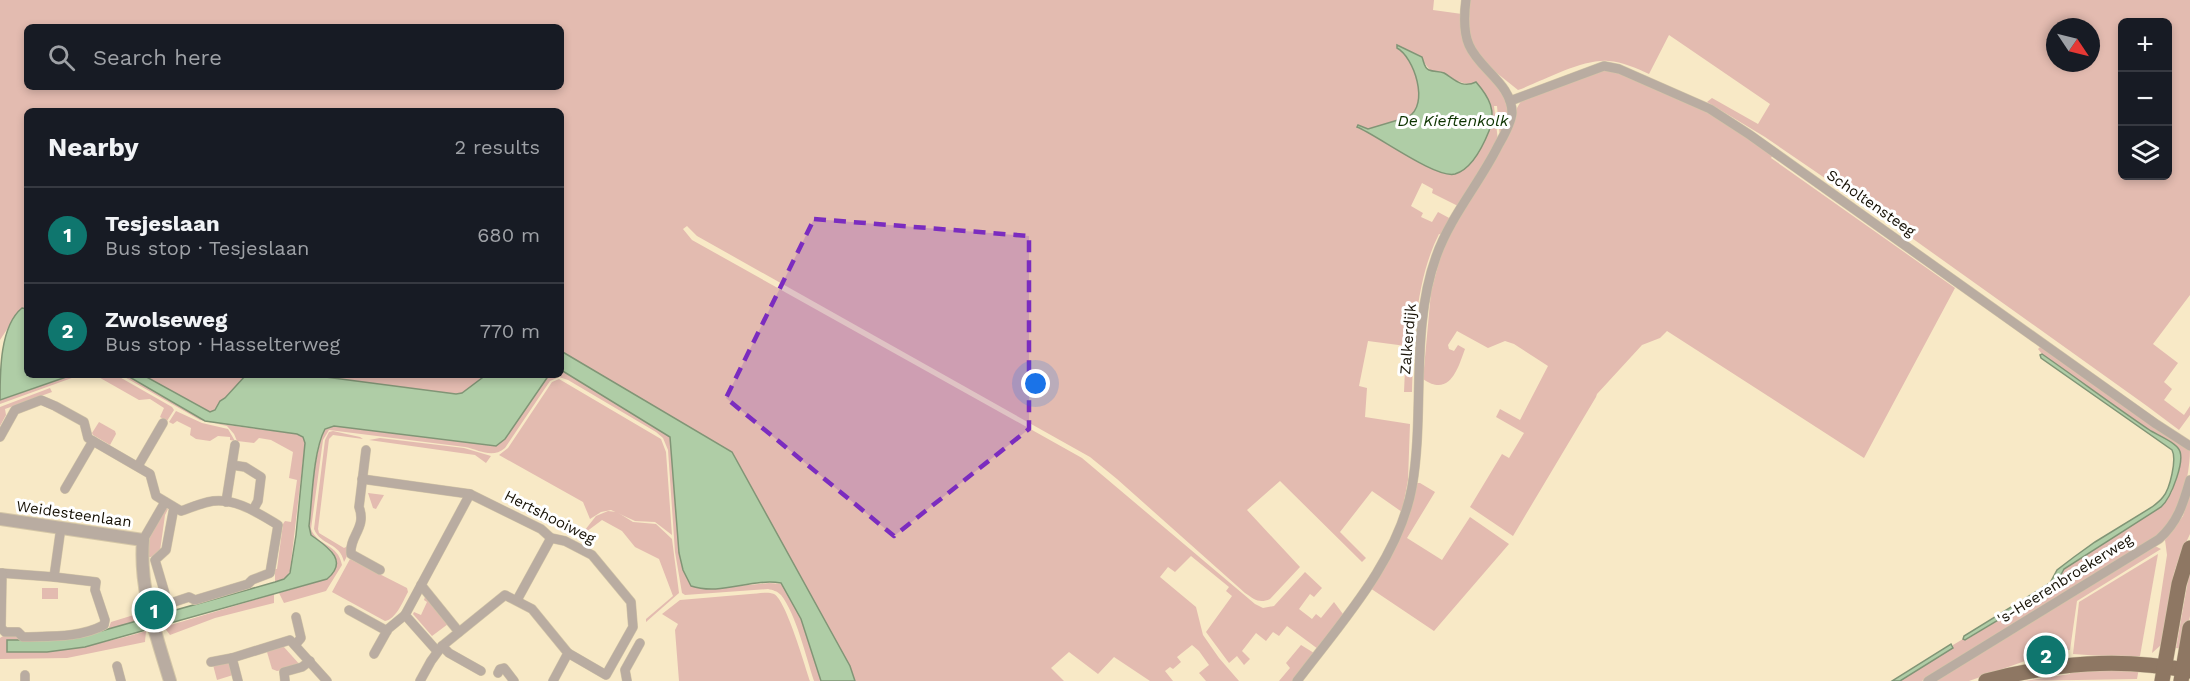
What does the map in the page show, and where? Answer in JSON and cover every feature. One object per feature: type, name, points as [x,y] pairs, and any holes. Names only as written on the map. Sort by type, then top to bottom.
[{"type":"main road","points":[[2163,674],[2182,568],[2190,548]]},
{"type":"main road","points":[[1986,681],[2045,667],[2092,663],[2129,663],[2163,674],[2185,674],[2190,628]]},
{"type":"street","points":[[1466,0],[1465,28],[1469,45],[1480,62],[1503,88],[1510,101]]},
{"type":"street","name":"Scholtensteeg","points":[[1510,101],[1604,66],[1619,69],[1710,109],[2190,446]]},
{"type":"street","name":"Zalkerdijk","points":[[1297,681],[1370,582],[1389,552],[1402,522],[1414,475],[1422,332],[1431,274],[1442,240],[1506,132],[1512,114],[1510,101]]},
{"type":"street","points":[[0,437],[15,410],[41,400],[84,422],[88,438],[150,474],[156,496],[169,505],[181,511],[210,501],[248,506],[278,525],[270,573],[248,584],[195,600],[189,597],[168,604],[155,560],[166,550],[169,505]]},
{"type":"street","points":[[138,466],[163,423]]},
{"type":"street","points":[[65,489],[93,441]]},
{"type":"street","points":[[226,502],[234,446]]},
{"type":"street","points":[[366,450],[359,507],[362,515],[350,548],[351,554],[380,570]]},
{"type":"street","points":[[232,465],[245,467],[261,477],[258,501],[253,510]]},
{"type":"street","name":"Hertshooiweg","points":[[362,479],[470,494],[541,529],[551,538],[565,541],[592,555],[631,602],[633,627],[606,675],[568,653]]},
{"type":"street","name":"'s-Heerenbroekerweg","points":[[1928,681],[2159,539],[2180,514],[2190,480]]},
{"type":"street","points":[[374,654],[387,631],[405,615],[470,494]]},
{"type":"street","points":[[169,505],[143,540],[142,565],[149,610],[170,681]]},
{"type":"street","name":"Weidesteenlaan","points":[[0,519],[143,540]]},
{"type":"street","points":[[54,577],[62,527]]},
{"type":"street","points":[[517,600],[551,538]]},
{"type":"street","points":[[1,573],[96,582],[95,590],[105,620],[104,625],[87,631],[55,636],[23,637],[18,632],[5,632],[1,628],[1,573]]},
{"type":"street","points":[[421,585],[459,632]]},
{"type":"street","points":[[420,681],[440,649],[505,595],[532,609],[568,653],[553,681]]},
{"type":"street","points":[[349,610],[387,631]]},
{"type":"street","points":[[405,615],[440,649],[481,671]]},
{"type":"street","points":[[211,662],[292,643],[301,638],[296,617]]},
{"type":"street","points":[[292,643],[327,681]]},
{"type":"street","points":[[627,681],[625,670],[640,643]]},
{"type":"street","points":[[232,658],[238,681]]},
{"type":"street","points":[[285,681],[284,672],[302,667],[310,661]]},
{"type":"street","points":[[117,666],[121,681]]},
{"type":"street","points":[[498,673],[504,668],[514,681]]},
{"type":"highlighted area","points":[[814,219],[1029,236],[1029,429],[894,536],[726,398]]},
{"type":"shaded area","points":[[0,0],[1434,0],[1433,10],[1462,14],[1464,37],[1507,102],[1508,115],[1500,138],[1497,106],[1494,106],[1498,141],[1458,206],[1432,193],[1433,189],[1422,183],[1411,206],[1423,213],[1421,217],[1432,222],[1438,212],[1451,219],[1442,235],[1439,234],[1431,252],[1420,291],[1412,392],[1404,392],[1406,346],[1368,341],[1359,386],[1367,388],[1365,417],[1410,424],[1408,480],[1402,512],[1372,491],[1340,532],[1366,558],[1362,562],[1280,481],[1247,510],[1300,567],[1270,599],[1263,601],[1245,593],[1090,457],[697,236],[687,226],[683,229],[692,240],[1082,458],[1255,604],[1263,608],[1274,606],[1305,572],[1322,588],[1314,597],[1310,594],[1299,609],[1312,619],[1316,614],[1321,618],[1334,602],[1343,614],[1318,649],[1287,626],[1279,636],[1273,632],[1266,641],[1256,633],[1242,651],[1250,659],[1244,665],[1237,656],[1229,663],[1206,632],[1232,596],[1226,591],[1229,587],[1191,556],[1175,572],[1168,567],[1160,577],[1196,607],[1203,635],[1239,681],[1206,681],[1199,673],[1209,665],[1192,645],[1177,657],[1181,662],[1173,669],[1170,667],[1165,671],[1173,681],[1150,681],[1114,657],[1098,674],[1069,652],[1051,668],[1064,681],[855,681],[850,666],[732,452],[564,353],[564,108],[24,108],[24,310],[19,311],[0,340]],"holes":[[[1397,48],[1418,55],[1430,70],[1467,84],[1473,84],[1493,116],[1479,150],[1460,172],[1443,173],[1431,168],[1357,127],[1358,125],[1368,129],[1408,117],[1415,111],[1419,92],[1417,81],[1409,61]]]},
{"type":"shaded area","points":[[1469,0],[2190,0],[2190,295],[2153,344],[2178,363],[2164,382],[2172,389],[2164,400],[2184,415],[2190,406],[2190,415],[2179,430],[1895,226],[1765,137],[1707,102],[1712,98],[1758,124],[1770,104],[1669,35],[1649,74],[1619,63],[1598,61],[1586,63],[1518,90],[1483,62],[1469,38]]},
{"type":"shaded area","points":[[1602,69],[1616,70],[1734,127],[1773,155],[1771,158],[1955,288],[1864,458],[1667,331],[1660,338],[1642,345],[1597,394],[1513,536],[1470,507],[1502,454],[1509,458],[1524,433],[1496,417],[1500,409],[1520,420],[1548,366],[1514,344],[1505,341],[1488,348],[1457,331],[1448,345],[1449,349],[1454,351],[1458,345],[1465,349],[1452,378],[1440,385],[1423,379],[1431,292],[1445,239],[1504,144],[1521,101]]},
{"type":"shaded area","points":[[2041,346],[2190,450],[2189,468],[2182,498],[2174,516],[2155,537],[1922,681],[1900,681],[1953,648],[1953,645],[1963,639],[1966,640],[2055,586],[2064,569],[2161,507],[2172,492],[2181,459],[2176,445],[2151,431],[2042,354],[2038,349]]},
{"type":"shaded area","points":[[564,372],[670,437],[679,552],[689,583],[716,588],[769,583],[783,584],[801,619],[821,681],[814,681],[796,624],[786,603],[778,593],[768,589],[685,595],[682,593],[675,552],[668,450],[663,438],[562,378],[564,378]]},
{"type":"shaded area","points":[[63,378],[72,378],[0,404],[0,400]]},
{"type":"shaded area","points":[[100,378],[121,378],[174,410],[167,421],[160,417],[164,408],[150,399],[139,400]]},
{"type":"shaded area","points":[[126,378],[131,378],[212,423],[200,420]]},
{"type":"shaded area","points":[[148,378],[243,378],[220,401],[215,410],[210,412]]},
{"type":"shaded area","points":[[333,378],[482,378],[462,393]]},
{"type":"shaded area","points":[[547,378],[557,378],[550,381],[505,448],[495,453],[465,447],[329,430],[323,440],[311,529],[318,539],[336,553],[342,565],[326,591],[284,603],[279,593],[324,580],[336,567],[333,553],[309,531],[313,478],[325,429],[334,426],[496,446],[505,439]]},
{"type":"shaded area","points":[[559,379],[661,439],[666,452],[672,535],[655,522],[635,521],[611,510],[601,512],[590,519],[583,502],[499,455],[508,448],[552,382]]},
{"type":"shaded area","points":[[50,388],[52,392],[5,409],[6,415],[0,426],[0,407]]},
{"type":"shaded area","points":[[176,411],[202,423],[228,429],[235,441],[230,440],[230,437],[218,436],[210,441],[196,439],[190,435],[191,428],[177,421],[173,424],[169,422]]},
{"type":"shaded area","points":[[99,422],[115,431],[116,434],[110,445],[92,433]]},
{"type":"shaded area","points":[[214,423],[297,434],[303,437],[305,443],[290,571],[286,578],[275,582],[283,524],[285,521],[291,522],[297,480],[289,478],[293,452],[271,440],[259,438],[254,443],[237,441],[227,426]]},
{"type":"shaded area","points":[[329,432],[363,439],[333,435],[329,439],[318,529],[319,533],[344,548],[346,547],[347,556],[344,562],[339,551],[321,539],[314,529],[325,440]]},
{"type":"shaded area","points":[[380,438],[464,448],[491,456],[486,463],[475,455],[369,440]]},
{"type":"shaded area","points":[[1417,483],[1435,492],[1407,538],[1442,560],[1470,517],[1509,544],[1434,631],[1370,588]]},
{"type":"shaded area","points":[[2190,492],[2190,534],[2174,573],[2161,645],[2152,653],[2167,555],[2165,540],[2183,516]]},
{"type":"shaded area","points":[[368,493],[384,495],[376,509],[373,508]]},
{"type":"shaded area","points":[[166,508],[168,509],[165,515],[160,551],[147,557],[149,539]]},
{"type":"shaded area","points":[[608,511],[617,512],[633,522],[656,524],[672,539],[679,593],[646,622],[646,619],[673,596],[659,559],[635,547],[622,531],[602,520],[586,532],[585,530],[596,516]]},
{"type":"shaded area","points":[[2155,546],[2161,549],[2077,601],[2070,650],[2043,652],[2043,658],[2025,661],[1969,681],[1935,681]]},
{"type":"shaded area","points":[[2158,554],[2140,656],[2131,658],[2073,654],[2079,602]]},
{"type":"shaded area","points":[[350,559],[407,588],[408,592],[396,614],[389,620],[385,621],[332,592]]},
{"type":"shaded area","points":[[2190,569],[2190,616],[2184,649],[2176,648]]},
{"type":"shaded area","points":[[42,588],[58,588],[58,599],[42,599]]},
{"type":"shaded area","points":[[274,594],[274,603],[215,618],[170,635],[164,627]]},
{"type":"shaded area","points":[[774,594],[784,608],[810,681],[679,681],[675,630],[678,624],[662,614],[680,600]]},
{"type":"shaded area","points":[[425,597],[448,624],[432,636],[413,614],[414,612],[421,615],[427,602],[424,600]]},
{"type":"shaded area","points":[[137,614],[143,621],[108,630],[111,622]]},
{"type":"shaded area","points":[[146,631],[145,642],[67,658],[0,659],[0,638],[3,636],[19,635],[23,640],[7,652],[26,652],[78,647]]},
{"type":"shaded area","points":[[1301,645],[1314,653],[1293,681],[1279,681],[1290,668],[1286,663]]},
{"type":"shaded area","points":[[283,646],[301,666],[277,671],[272,669],[267,652]]},
{"type":"shaded area","points":[[228,660],[233,675],[217,680],[213,665]]},
{"type":"shaded area","points":[[2139,668],[2137,679],[2024,681],[2070,674],[2070,672]]},
{"type":"water","name":"De Kieftenkolk","points":[[1397,45],[1422,57],[1429,70],[1444,73],[1462,84],[1476,82],[1488,99],[1492,117],[1484,143],[1472,162],[1455,174],[1434,170],[1357,127],[1358,125],[1368,129],[1408,117],[1415,111],[1419,92],[1417,81],[1409,61]]},
{"type":"water","points":[[24,308],[24,378],[63,378],[0,400],[1,363],[5,337],[15,316]]},
{"type":"water","points":[[564,353],[732,452],[850,666],[855,681],[821,681],[801,619],[781,583],[758,583],[714,589],[691,586],[683,570],[679,553],[670,437],[564,372]]},
{"type":"water","points":[[2042,354],[2137,422],[2176,446],[2181,460],[2179,469],[2173,487],[2161,507],[2064,569],[2055,586],[1965,640],[1964,636],[2050,583],[2057,570],[2095,542],[2155,505],[2166,493],[2170,481],[2174,460],[2172,450],[2041,358]]},
{"type":"water","points":[[131,378],[148,378],[210,412],[215,410],[220,401],[243,378],[333,378],[456,394],[462,393],[482,378],[547,378],[505,439],[496,446],[334,426],[325,429],[315,463],[309,526],[311,535],[329,549],[336,560],[334,572],[327,579],[85,647],[47,652],[7,652],[7,640],[50,640],[87,635],[275,582],[284,579],[290,573],[305,443],[303,437],[297,434],[205,421]]},
{"type":"water","points":[[1951,644],[1953,648],[1900,681],[1892,681]]},
{"type":"place","name":"Tesjeslaan","points":[[154,610]]},
{"type":"place","name":"Zwolseweg","points":[[2046,655]]}]
